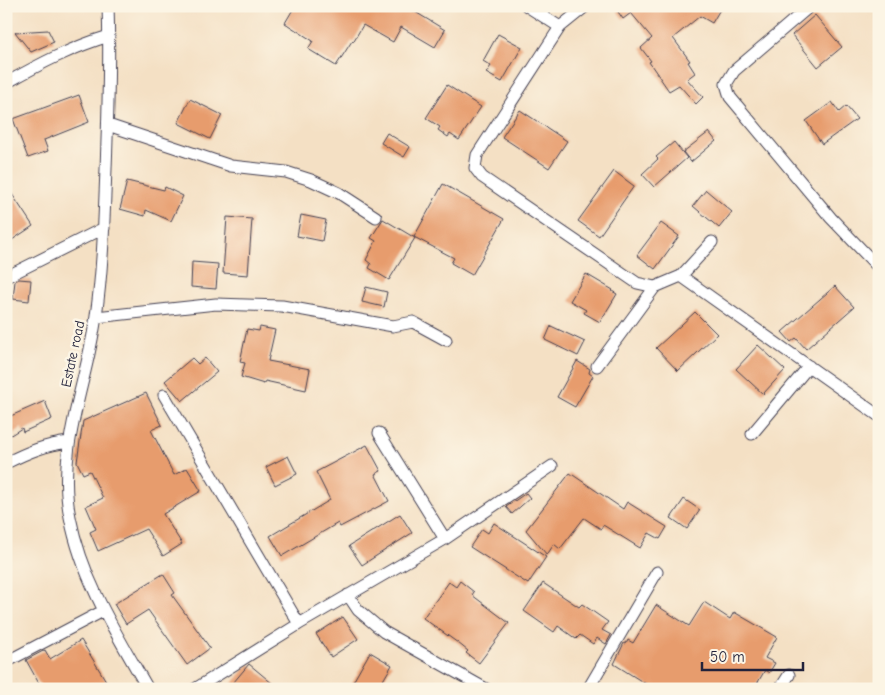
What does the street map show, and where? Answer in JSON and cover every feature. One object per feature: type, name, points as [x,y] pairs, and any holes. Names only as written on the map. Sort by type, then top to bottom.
[{"type":"street","name":"Estate road","points":[[108,6],[110,36],[108,125],[104,228],[96,317],[69,442],[65,476],[70,517],[79,551],[103,611],[148,689]]},
{"type":"street","points":[[527,6],[560,27]]},
{"type":"street","points":[[586,6],[560,27],[478,155],[475,168],[482,177],[637,283],[655,287]]},
{"type":"street","points":[[810,6],[734,71],[726,84],[730,97],[831,218],[879,268]]},
{"type":"street","points":[[6,83],[57,55],[88,42],[110,36]]},
{"type":"street","points":[[108,125],[231,166],[286,172],[311,180],[339,193],[376,217]]},
{"type":"street","points":[[6,277],[104,228]]},
{"type":"street","points":[[597,366],[655,287],[681,276],[712,242]]},
{"type":"street","points":[[681,276],[879,416]]},
{"type":"street","points":[[96,317],[216,304],[282,306],[393,326],[413,322],[446,340]]},
{"type":"street","points":[[752,434],[810,366]]},
{"type":"street","points":[[164,395],[299,624]]},
{"type":"street","points":[[379,433],[445,539]]},
{"type":"street","points":[[6,463],[28,452],[51,444],[69,442]]},
{"type":"street","points":[[195,689],[299,624],[445,539],[552,466]]},
{"type":"street","points":[[588,689],[657,572]]},
{"type":"street","points":[[348,595],[358,610],[384,632],[486,689]]},
{"type":"street","points":[[6,662],[103,611]]},
{"type":"street","points":[[780,689],[788,675]]},
{"type":"building","points":[[295,6],[414,6],[412,10],[445,30],[435,47],[401,27],[393,42],[363,25],[336,66],[308,49],[313,41],[285,23]]},
{"type":"building","points":[[614,6],[722,6],[712,23],[700,16],[673,38],[690,61],[688,62],[695,73],[687,79],[703,97],[696,104],[679,85],[669,91],[641,48],[652,38],[631,13],[623,19]]},
{"type":"building","points":[[815,15],[842,47],[818,67],[792,35]]},
{"type":"building","points":[[48,30],[54,42],[31,52],[15,32]]},
{"type":"building","points":[[498,34],[522,47],[502,82],[486,73],[491,66],[483,61]]},
{"type":"building","points":[[447,85],[481,107],[459,140],[450,134],[448,137],[438,130],[440,127],[426,118]]},
{"type":"building","points":[[79,95],[89,122],[44,140],[48,151],[28,158],[13,119]]},
{"type":"building","points":[[190,99],[222,115],[210,139],[178,123]]},
{"type":"building","points":[[832,102],[839,112],[846,106],[857,119],[822,144],[806,121]]},
{"type":"building","points":[[520,110],[567,141],[549,168],[502,137]]},
{"type":"building","points":[[709,132],[716,141],[691,162],[683,152]]},
{"type":"building","points":[[387,133],[410,147],[404,157],[381,143]]},
{"type":"building","points":[[674,142],[687,158],[654,187],[642,174],[658,159],[656,157]]},
{"type":"building","points":[[614,171],[634,186],[599,236],[578,221]]},
{"type":"building","points":[[127,181],[164,190],[165,187],[183,196],[171,221],[146,210],[145,216],[120,209]]},
{"type":"building","points":[[443,184],[504,219],[472,275],[451,263],[454,258],[414,237]]},
{"type":"building","points":[[6,185],[33,226],[6,244]]},
{"type":"building","points":[[706,190],[732,212],[719,228],[693,206]]},
{"type":"building","points":[[301,215],[326,220],[322,241],[297,236]]},
{"type":"building","points":[[227,217],[252,219],[248,275],[223,273]]},
{"type":"building","points":[[383,219],[415,238],[389,280],[369,268],[371,264],[366,260],[376,241],[371,238]]},
{"type":"building","points":[[661,223],[679,236],[655,269],[637,255]]},
{"type":"building","points":[[192,262],[218,264],[216,289],[191,287]]},
{"type":"building","points":[[586,274],[617,294],[600,322],[584,313],[586,310],[570,301]]},
{"type":"building","points":[[19,279],[31,280],[29,301],[13,299],[15,281]]},
{"type":"building","points":[[835,286],[854,307],[806,349],[796,338],[791,342],[782,332]]},
{"type":"building","points":[[366,287],[387,292],[384,307],[362,302]]},
{"type":"building","points":[[695,312],[717,334],[678,371],[656,348]]},
{"type":"building","points":[[551,326],[585,342],[578,356],[545,340]]},
{"type":"building","points":[[260,327],[275,330],[268,361],[310,369],[306,390],[265,381],[264,384],[241,377],[245,363],[240,362],[247,329],[259,331]]},
{"type":"building","points":[[758,345],[785,370],[763,394],[736,369]]},
{"type":"building","points":[[192,358],[198,364],[205,358],[217,372],[182,401],[165,381]]},
{"type":"building","points":[[577,361],[590,369],[589,373],[593,376],[575,407],[557,397]]},
{"type":"building","points":[[146,393],[162,425],[151,430],[174,475],[187,468],[201,491],[163,514],[182,544],[163,556],[146,529],[98,551],[90,532],[96,529],[86,506],[103,498],[90,471],[83,474],[77,462],[83,421]]},
{"type":"building","points":[[45,401],[52,419],[23,432],[22,428],[6,438],[6,418]]},
{"type":"building","points":[[367,445],[381,471],[375,474],[389,501],[340,527],[338,523],[282,556],[270,536],[330,500],[316,472]]},
{"type":"building","points":[[288,456],[297,474],[275,485],[266,467]]},
{"type":"building","points":[[570,473],[623,509],[627,502],[667,527],[660,539],[649,533],[640,548],[603,525],[601,529],[584,518],[560,549],[554,544],[547,555],[526,530]]},
{"type":"building","points":[[526,493],[530,498],[512,514],[506,507]]},
{"type":"building","points":[[684,499],[700,510],[687,529],[671,518]]},
{"type":"building","points":[[400,514],[412,533],[362,565],[349,546]]},
{"type":"building","points":[[494,523],[546,557],[528,584],[470,547],[482,529],[488,533]]},
{"type":"building","points":[[163,574],[175,593],[172,595],[210,648],[187,665],[148,610],[126,624],[114,604]]},
{"type":"building","points":[[460,581],[474,592],[472,595],[509,623],[479,663],[466,653],[468,651],[423,618],[449,582],[456,587]]},
{"type":"building","points":[[543,583],[579,607],[582,604],[608,622],[602,630],[611,635],[606,644],[597,638],[593,644],[580,635],[576,639],[558,626],[554,632],[524,611]]},
{"type":"building","points":[[704,602],[730,619],[734,612],[777,637],[765,658],[775,663],[769,673],[765,670],[754,689],[654,689],[614,664],[624,643],[626,644],[628,640],[633,643],[656,605],[689,626]]},
{"type":"building","points":[[343,617],[358,639],[331,657],[316,634]]},
{"type":"building","points":[[81,640],[111,689],[42,689],[26,660],[45,650],[50,659]]},
{"type":"building","points":[[370,652],[392,665],[378,689],[349,689]]},
{"type":"building","points":[[249,664],[279,689],[228,689]]}]
